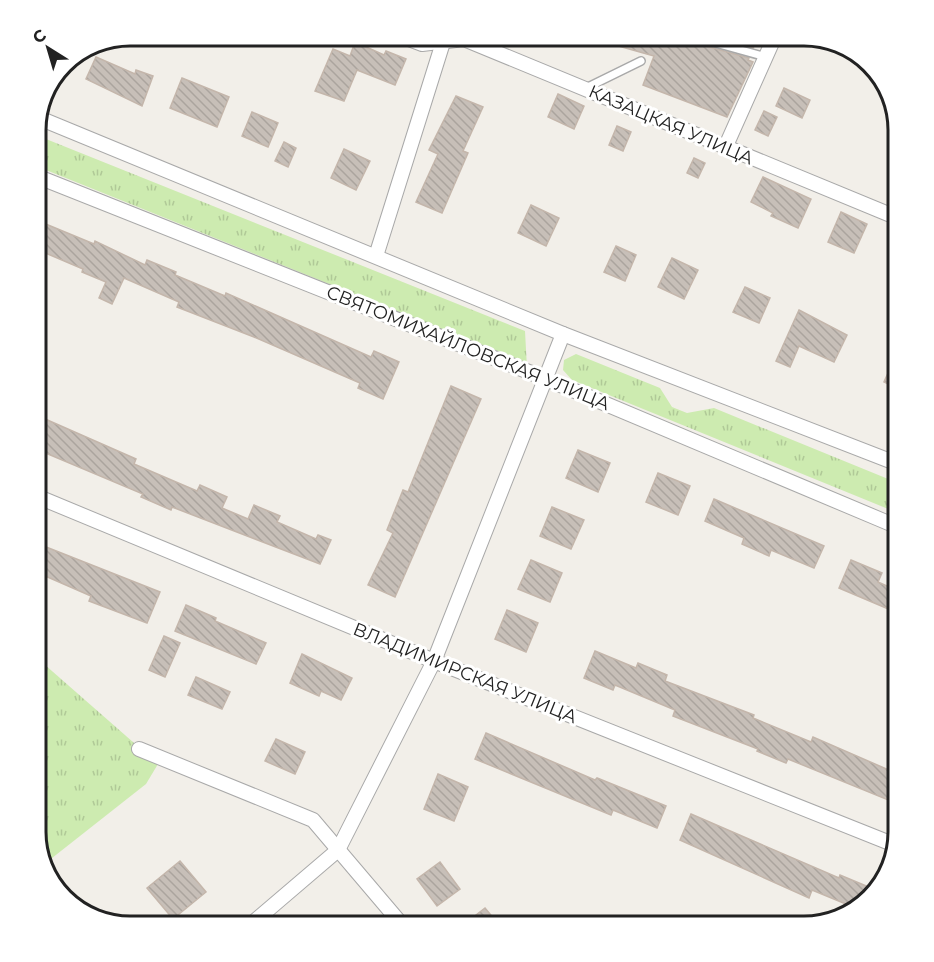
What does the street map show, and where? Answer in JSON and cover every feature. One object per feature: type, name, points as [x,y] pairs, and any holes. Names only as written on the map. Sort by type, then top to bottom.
[{"type":"street","points":[[376,256],[442,47]]},
{"type":"street","name":"КАЗАЦКАЯ УЛИЦА","points":[[483,47],[887,214]]},
{"type":"street","points":[[724,148],[771,47]]},
{"type":"street","points":[[47,121],[563,334],[887,460]]},
{"type":"street","name":"СВЯТОМИХАЙЛОВСКАЯ УЛИЦА","points":[[47,180],[544,378],[887,522]]},
{"type":"street","points":[[262,915],[338,850],[434,661],[563,334]]},
{"type":"street","name":"ВЛАДИМИРСКАЯ УЛИЦА","points":[[46,500],[434,661],[886,842]]},
{"type":"street","points":[[139,748],[313,820],[394,915]]},
{"type":"lane","points":[[730,47],[766,57]]},
{"type":"lane","points":[[584,89],[641,61]]},
{"type":"green space","points":[[47,139],[525,331],[527,368],[384,306],[47,170]]},
{"type":"green space","points":[[576,354],[660,388],[672,407],[687,413],[714,408],[887,479],[887,509],[572,380],[563,370],[564,360]]},
{"type":"green space","points":[[46,666],[158,764],[146,784],[51,859],[46,831]]},
{"type":"building","points":[[353,47],[366,47],[384,55],[386,51],[406,59],[395,85],[357,70],[344,101],[315,91],[333,49],[350,56]]},
{"type":"building","points":[[622,47],[710,47],[749,58],[748,60],[753,62],[727,117],[643,85],[654,56]]},
{"type":"building","points":[[96,57],[135,74],[136,70],[153,76],[142,106],[86,79]]},
{"type":"building","points":[[182,78],[229,97],[217,127],[170,108]]},
{"type":"building","points":[[784,88],[810,100],[802,118],[776,106]]},
{"type":"building","points":[[558,94],[584,106],[574,129],[548,117]]},
{"type":"building","points":[[456,96],[483,107],[463,151],[468,153],[442,213],[416,202],[438,154],[429,150]]},
{"type":"building","points":[[764,111],[777,117],[768,136],[755,130]]},
{"type":"building","points":[[252,112],[278,123],[268,147],[242,136]]},
{"type":"building","points":[[617,126],[631,132],[623,151],[609,145]]},
{"type":"building","points":[[284,142],[296,148],[288,167],[275,161]]},
{"type":"building","points":[[344,149],[370,161],[356,190],[331,178]]},
{"type":"building","points":[[694,158],[705,163],[698,178],[687,173]]},
{"type":"building","points":[[763,177],[811,199],[798,228],[771,216],[773,213],[751,202]]},
{"type":"building","points":[[531,205],[559,218],[546,246],[518,233]]},
{"type":"building","points":[[841,212],[867,224],[854,253],[828,242]]},
{"type":"building","points":[[47,224],[94,244],[95,241],[145,265],[147,260],[176,272],[175,275],[225,296],[226,293],[371,357],[374,351],[399,362],[383,399],[358,388],[360,383],[254,337],[177,307],[179,302],[124,278],[112,304],[99,298],[106,282],[82,272],[83,269],[47,254]]},
{"type":"building","points":[[616,246],[636,255],[625,281],[604,272]]},
{"type":"building","points":[[672,258],[698,270],[684,299],[658,287]]},
{"type":"building","points":[[745,287],[770,298],[759,323],[733,312]]},
{"type":"building","points":[[799,310],[847,335],[834,362],[799,346],[790,367],[776,361]]},
{"type":"building","points":[[451,386],[481,399],[395,597],[368,585],[393,533],[387,530],[403,490],[408,492]]},
{"type":"building","points":[[47,420],[136,459],[134,464],[197,491],[200,485],[227,497],[222,508],[248,519],[254,505],[280,516],[277,522],[316,539],[318,535],[331,540],[320,564],[172,507],[171,510],[141,497],[143,494],[47,453]]},
{"type":"building","points":[[578,450],[610,463],[598,492],[566,478]]},
{"type":"building","points":[[658,473],[690,486],[678,515],[646,502]]},
{"type":"building","points":[[714,499],[824,546],[814,568],[771,550],[769,556],[742,544],[744,538],[705,521]]},
{"type":"building","points":[[552,507],[584,520],[571,549],[540,536]]},
{"type":"building","points":[[46,547],[160,592],[147,623],[89,601],[91,596],[46,577]]},
{"type":"building","points":[[531,560],[562,573],[550,602],[518,589]]},
{"type":"building","points":[[851,560],[882,573],[878,582],[887,586],[887,608],[839,588]]},
{"type":"building","points":[[186,605],[216,618],[215,621],[266,643],[256,664],[175,631]]},
{"type":"building","points":[[507,610],[538,623],[526,652],[495,639]]},
{"type":"building","points":[[164,636],[180,643],[165,677],[149,670]]},
{"type":"building","points":[[595,651],[636,668],[638,663],[667,675],[665,681],[754,715],[753,718],[811,742],[813,737],[887,769],[887,800],[788,759],[786,763],[757,751],[758,749],[673,716],[675,710],[615,685],[613,690],[584,678]]},
{"type":"building","points":[[302,654],[352,678],[341,700],[321,691],[319,696],[290,683]]},
{"type":"building","points":[[196,677],[230,692],[222,709],[188,695]]},
{"type":"building","points":[[486,733],[595,780],[597,778],[666,806],[657,828],[613,810],[611,815],[475,759]]},
{"type":"building","points":[[276,739],[305,752],[295,774],[265,761]]},
{"type":"building","points":[[438,774],[468,787],[454,821],[424,809]]},
{"type":"building","points":[[691,814],[839,878],[840,875],[867,886],[845,904],[812,890],[809,898],[680,840]]},
{"type":"building","points":[[180,861],[206,892],[178,915],[170,915],[147,888]]},
{"type":"building","points":[[440,862],[460,889],[437,906],[417,879]]},
{"type":"building","points":[[485,908],[491,915],[476,915]]}]
